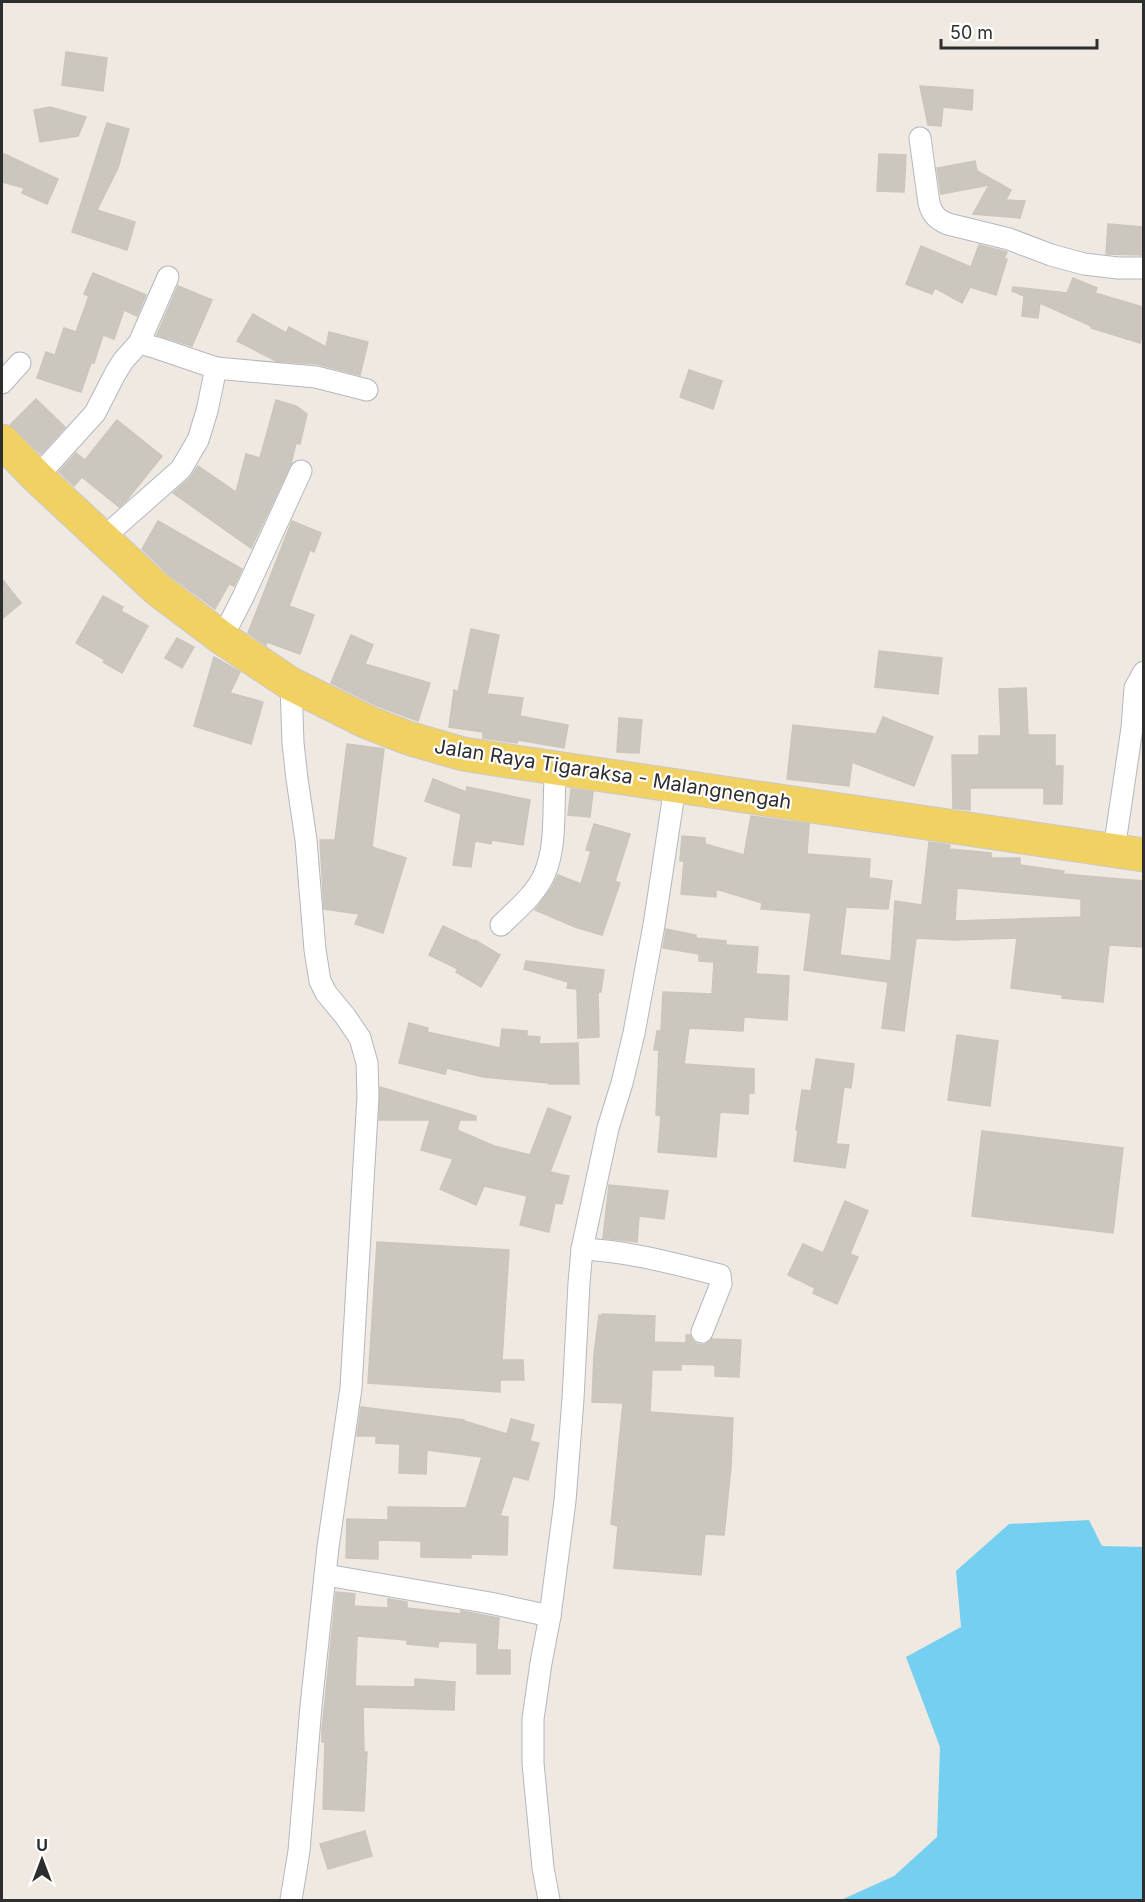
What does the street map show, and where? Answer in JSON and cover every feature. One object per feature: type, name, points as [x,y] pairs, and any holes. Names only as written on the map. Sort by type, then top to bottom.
[{"type":"main road","name":"Jalan Raya Tigaraksa - Malangnengah","points":[[2,441],[37,477],[157,589],[222,638],[291,684],[367,722],[408,738],[463,754],[1129,853]]},
{"type":"street","points":[[920,138],[929,203],[931,210],[940,221],[1009,239],[1051,255],[1084,264],[1143,268]]},
{"type":"street","points":[[37,477],[95,413],[123,361],[139,343],[168,277]]},
{"type":"street","points":[[139,343],[216,368],[316,377],[367,390]]},
{"type":"street","points":[[2,383],[21,363]]},
{"type":"street","points":[[103,538],[181,469],[198,440],[216,368]]},
{"type":"street","points":[[222,638],[301,471]]},
{"type":"street","points":[[1129,853],[1135,688],[1143,672]]},
{"type":"street","points":[[291,684],[293,743],[306,840],[319,974],[326,993],[360,1038],[367,1063],[369,1096],[351,1388],[328,1547],[310,1706],[299,1851],[291,1900]]},
{"type":"street","points":[[501,925],[528,898],[549,862],[553,837],[556,768]]},
{"type":"street","points":[[549,1900],[536,1805],[533,1719],[550,1616],[565,1501],[582,1249],[608,1128],[634,1034],[654,925],[675,787]]},
{"type":"street","points":[[582,1249],[606,1250],[650,1258],[720,1275],[721,1284],[702,1332]]},
{"type":"street","points":[[326,1575],[490,1603],[550,1616]]},
{"type":"water","points":[[1089,1520],[1102,1546],[1143,1547],[1143,1900],[841,1900],[894,1876],[937,1837],[940,1747],[906,1657],[961,1627],[956,1571],[1009,1524]]},
{"type":"building","points":[[66,52],[107,58],[103,91],[62,85]]},
{"type":"building","points":[[920,86],[973,90],[972,110],[943,107],[941,126],[928,125]]},
{"type":"building","points":[[50,107],[86,117],[78,136],[40,142],[34,110]]},
{"type":"building","points":[[107,123],[129,129],[118,168],[97,210],[135,222],[127,250],[72,232]]},
{"type":"building","points":[[2,153],[58,179],[47,204],[22,193],[24,188],[2,182]]},
{"type":"building","points":[[879,154],[906,155],[904,192],[877,191]]},
{"type":"building","points":[[975,161],[977,171],[1011,190],[1006,200],[1025,201],[1020,218],[973,214],[989,185],[941,194],[937,168]]},
{"type":"building","points":[[1108,224],[1143,227],[1143,255],[1106,254]]},
{"type":"building","points":[[979,245],[1007,252],[996,295],[970,287],[962,303],[935,288],[932,294],[906,284],[921,246],[971,267]]},
{"type":"building","points":[[93,273],[146,295],[137,316],[124,310],[114,339],[103,335],[81,392],[37,378],[46,352],[55,355],[64,328],[76,332],[89,296],[84,294]]},
{"type":"building","points":[[1073,278],[1097,288],[1095,293],[1143,307],[1143,332],[1140,343],[1091,328],[1040,303],[1038,318],[1022,316],[1024,296],[1012,291],[1013,287],[1067,293]]},
{"type":"building","points":[[178,286],[212,300],[192,346],[157,335]]},
{"type":"building","points":[[253,314],[286,333],[289,327],[326,347],[329,332],[368,342],[360,375],[317,364],[276,361],[237,341]]},
{"type":"building","points":[[689,370],[722,381],[713,409],[680,397]]},
{"type":"building","points":[[36,399],[65,427],[41,454],[10,425]]},
{"type":"building","points":[[276,400],[296,406],[307,414],[300,444],[296,443],[291,464],[251,548],[173,493],[190,478],[198,466],[236,492],[246,454],[260,458]]},
{"type":"building","points":[[117,420],[162,456],[119,507],[82,477],[74,486],[59,472],[76,453],[85,460]]},
{"type":"building","points":[[158,521],[242,569],[234,586],[229,584],[215,609],[169,575],[142,549]]},
{"type":"building","points":[[292,521],[321,533],[314,552],[310,550],[289,606],[314,615],[300,654],[267,642],[266,645],[248,633]]},
{"type":"building","points":[[2,579],[21,603],[2,619]]},
{"type":"building","points":[[103,596],[123,607],[121,611],[148,626],[122,673],[76,643]]},
{"type":"building","points":[[471,629],[499,635],[487,694],[523,698],[520,716],[568,725],[564,748],[518,740],[517,743],[483,738],[483,732],[449,727],[454,690],[458,692]]},
{"type":"building","points":[[351,635],[373,645],[365,664],[430,683],[418,721],[375,705],[331,683]]},
{"type":"building","points":[[177,638],[194,647],[182,668],[165,658]]},
{"type":"building","points":[[879,651],[942,658],[938,694],[875,687]]},
{"type":"building","points":[[214,657],[240,672],[230,693],[263,702],[251,744],[194,726]]},
{"type":"building","points":[[1026,688],[1028,735],[1055,735],[1055,766],[1063,766],[1062,804],[1044,804],[1044,788],[970,788],[970,810],[953,808],[952,755],[979,755],[979,736],[1001,736],[999,689]]},
{"type":"building","points":[[883,717],[933,737],[914,786],[852,762],[849,786],[787,779],[793,725],[876,734]]},
{"type":"building","points":[[619,718],[642,720],[639,753],[617,752]]},
{"type":"building","points":[[347,744],[384,749],[372,847],[406,858],[383,933],[355,924],[359,914],[324,909],[320,840],[335,840]]},
{"type":"building","points":[[433,779],[466,792],[467,787],[530,800],[523,845],[492,840],[491,844],[475,841],[471,867],[453,865],[461,814],[425,801]]},
{"type":"building","points":[[571,789],[593,792],[590,817],[568,815]]},
{"type":"building","points":[[751,816],[809,824],[807,854],[870,859],[869,878],[892,881],[888,909],[846,907],[840,955],[891,961],[895,901],[922,905],[929,842],[950,845],[949,849],[991,853],[991,858],[1020,858],[1020,865],[1064,871],[1063,874],[1143,881],[1143,947],[1109,945],[1103,1002],[1062,998],[1063,995],[1011,988],[1017,938],[954,940],[916,938],[904,1031],[882,1028],[888,982],[804,970],[811,913],[761,909],[762,903],[716,889],[716,897],[681,894],[684,861],[680,861],[682,836],[705,838],[705,844],[744,855]],"holes":[[[957,888],[1081,899],[1081,917],[955,921]]]},
{"type":"building","points":[[594,824],[630,834],[615,881],[620,883],[602,935],[575,927],[535,910],[551,889],[558,875],[581,884],[591,851],[586,850]]},
{"type":"building","points":[[443,926],[475,940],[500,955],[481,987],[456,972],[458,969],[429,955]]},
{"type":"building","points":[[666,929],[696,935],[696,938],[726,941],[726,945],[758,947],[756,974],[789,976],[787,1020],[744,1017],[743,1031],[689,1028],[684,1064],[754,1069],[754,1093],[749,1093],[748,1114],[720,1112],[716,1157],[658,1152],[661,1116],[656,1115],[659,1050],[654,1050],[657,1031],[661,1031],[663,992],[712,994],[714,962],[699,961],[699,954],[663,948]]},
{"type":"building","points":[[526,961],[604,970],[601,992],[598,992],[599,1037],[578,1038],[577,989],[567,988],[568,982],[524,969]]},
{"type":"building","points":[[409,1023],[428,1028],[427,1032],[500,1048],[502,1029],[527,1031],[527,1036],[540,1037],[539,1044],[578,1043],[579,1084],[549,1084],[483,1077],[447,1068],[445,1074],[399,1063]]},
{"type":"building","points":[[957,1035],[998,1041],[990,1106],[948,1100]]},
{"type":"building","points":[[816,1059],[854,1064],[851,1088],[844,1087],[836,1144],[849,1145],[845,1168],[794,1161],[802,1090],[811,1091]]},
{"type":"building","points":[[380,1087],[476,1116],[476,1120],[460,1120],[457,1130],[494,1146],[530,1155],[548,1108],[571,1117],[550,1172],[569,1176],[562,1204],[555,1203],[549,1232],[520,1225],[527,1196],[484,1186],[476,1205],[440,1189],[453,1159],[421,1150],[430,1120],[379,1120]]},
{"type":"building","points":[[982,1131],[1123,1148],[1113,1233],[972,1216]]},
{"type":"building","points":[[609,1185],[668,1191],[664,1219],[639,1216],[637,1242],[603,1238]]},
{"type":"building","points":[[845,1201],[868,1211],[850,1254],[858,1257],[837,1304],[813,1293],[815,1288],[788,1275],[803,1244],[823,1253]]},
{"type":"building","points":[[377,1242],[509,1250],[502,1360],[523,1360],[524,1380],[500,1380],[500,1392],[368,1383]]},
{"type":"building","points":[[602,1314],[655,1316],[654,1342],[686,1343],[686,1335],[690,1335],[697,1344],[703,1345],[712,1339],[741,1340],[739,1377],[715,1376],[715,1365],[681,1364],[681,1370],[652,1370],[650,1412],[733,1418],[724,1535],[705,1534],[701,1575],[614,1568],[618,1526],[611,1524],[623,1403],[592,1402],[594,1354],[599,1315],[602,1316]]},
{"type":"building","points":[[361,1407],[464,1420],[507,1434],[511,1419],[534,1425],[530,1441],[539,1443],[528,1480],[513,1476],[500,1516],[508,1517],[507,1555],[471,1554],[471,1558],[421,1557],[421,1541],[378,1540],[378,1559],[346,1558],[347,1519],[388,1520],[388,1507],[466,1508],[482,1457],[427,1450],[426,1474],[399,1473],[400,1444],[376,1443],[376,1436],[357,1436]]},
{"type":"building","points":[[336,1592],[355,1594],[354,1606],[388,1608],[388,1599],[407,1602],[407,1608],[461,1614],[461,1611],[499,1618],[497,1650],[510,1650],[510,1674],[477,1674],[477,1643],[439,1641],[438,1647],[407,1644],[407,1640],[357,1636],[355,1686],[415,1687],[415,1679],[455,1682],[454,1710],[363,1707],[364,1752],[367,1752],[364,1811],[323,1809],[325,1742],[322,1742],[322,1730]]},
{"type":"building","points":[[365,1831],[372,1856],[328,1869],[320,1844]]}]
